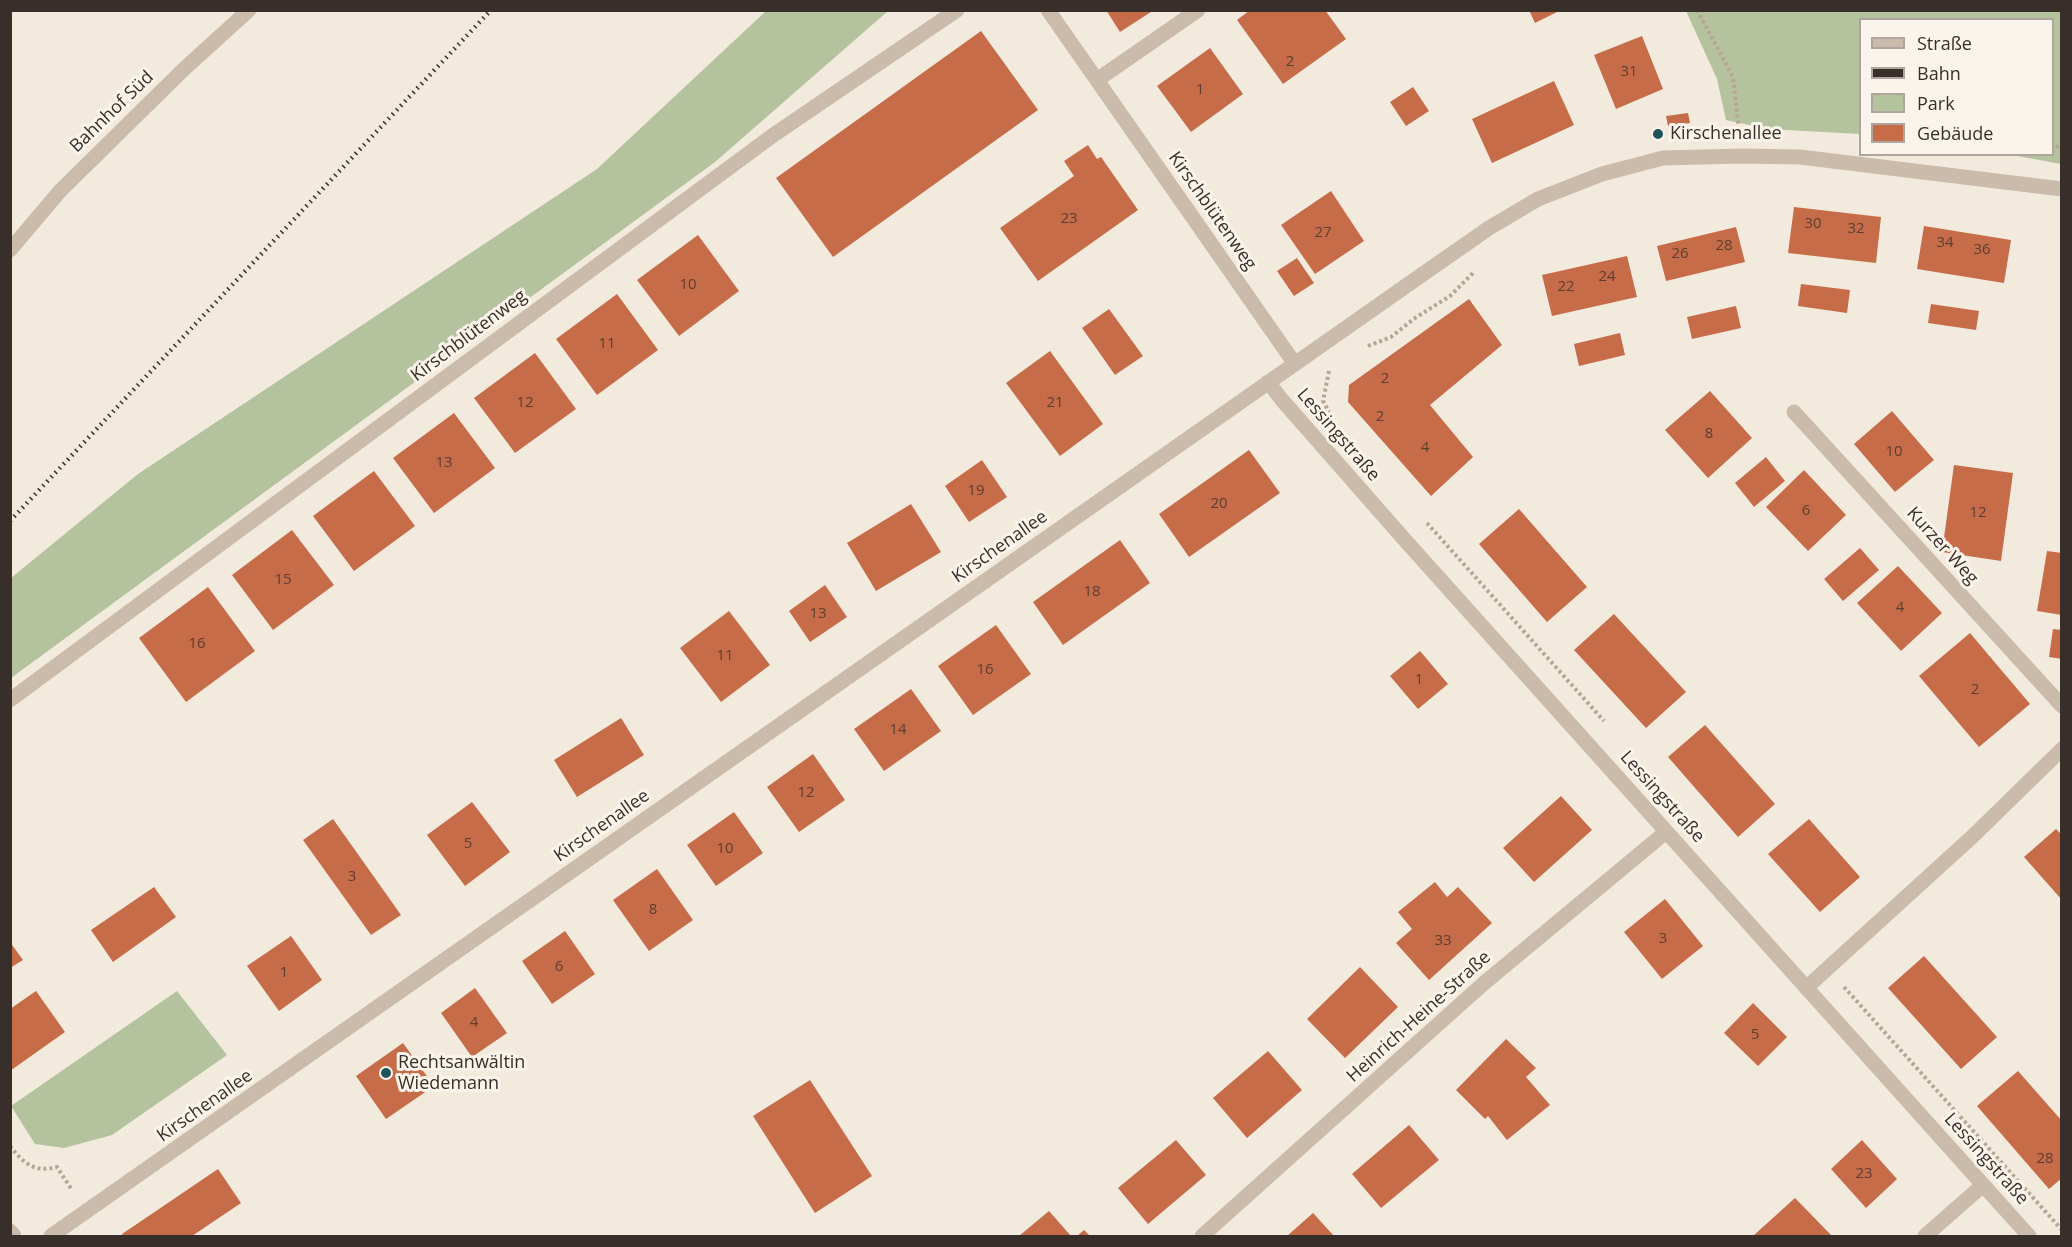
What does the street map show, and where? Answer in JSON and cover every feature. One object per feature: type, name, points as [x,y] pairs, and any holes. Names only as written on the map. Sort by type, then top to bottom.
[{"type":"street","name":"Bahnhof Süd","points":[[10,250],[60,191],[184,69],[249,10]]},
{"type":"street","name":"Kirschblütenweg","points":[[10,700],[772,136],[957,10]]},
{"type":"street","name":"Kirschblütenweg","points":[[1048,10],[1295,364]]},
{"type":"street","points":[[1097,80],[1198,10]]},
{"type":"street","name":"Kirschenallee","points":[[51,1236],[1268,382],[1489,228],[1538,199],[1602,174],[1663,158],[1741,156],[1800,158],[2061,189]]},
{"type":"street","name":"Lessingstraße","points":[[1268,382],[1404,539],[2029,1236]]},
{"type":"street","name":"Kurzer Weg","points":[[1794,412],[2061,706]]},
{"type":"street","points":[[1806,988],[1973,836],[2061,749]]},
{"type":"street","name":"Heinrich-Heine-Straße","points":[[1202,1236],[1483,984],[1666,832]]},
{"type":"street","points":[[1925,1236],[1983,1185]]},
{"type":"street","points":[[10,1231],[14,1236]]},
{"type":"path","points":[[1697,10],[1733,77],[1741,156]]},
{"type":"path","points":[[1357,348],[1391,337],[1415,318],[1450,296],[1475,270]]},
{"type":"path","points":[[1332,416],[1323,400],[1328,372],[1334,364]]},
{"type":"path","points":[[1424,520],[1608,724]]},
{"type":"path","points":[[1827,968],[2061,1230]]},
{"type":"path","points":[[11,1149],[30,1165],[45,1170],[57,1167],[87,1212]]},
{"type":"green space","points":[[766,11],[888,11],[715,162],[11,678],[11,578],[138,474],[597,169]]},
{"type":"green space","points":[[1686,11],[2061,11],[2061,164],[2017,156],[2054,156],[2054,18],[1859,18],[1859,134],[1768,129],[1726,120],[1717,79]]},
{"type":"green space","points":[[177,991],[227,1055],[112,1135],[64,1148],[35,1144],[11,1106]]},
{"type":"building","points":[[1106,10],[1154,10],[1120,32]]},
{"type":"building","points":[[1250,10],[1325,10],[1346,39],[1283,84],[1237,20]]},
{"type":"building","points":[[1529,10],[1561,10],[1535,23]]},
{"type":"building","points":[[981,31],[1038,110],[833,257],[776,178]]},
{"type":"building","points":[[1642,36],[1663,89],[1616,109],[1594,55]]},
{"type":"building","points":[[1210,48],[1243,94],[1191,132],[1157,86]]},
{"type":"building","points":[[1554,81],[1574,125],[1492,163],[1472,119]]},
{"type":"building","points":[[1413,87],[1429,111],[1406,126],[1390,102]]},
{"type":"building","points":[[1688,113],[1690,123],[1668,126],[1666,116]]},
{"type":"building","points":[[1088,145],[1097,159],[1101,157],[1138,210],[1038,281],[1000,228],[1074,176],[1064,161]]},
{"type":"building","points":[[1331,191],[1364,241],[1315,274],[1281,225]]},
{"type":"building","points":[[1794,207],[1881,217],[1876,263],[1788,253]]},
{"type":"building","points":[[1924,226],[2011,240],[2004,283],[1917,269]]},
{"type":"building","points":[[1736,227],[1745,262],[1666,281],[1657,246]]},
{"type":"building","points":[[698,235],[739,291],[679,336],[637,280]]},
{"type":"building","points":[[1627,256],[1637,297],[1552,316],[1542,275]]},
{"type":"building","points":[[1297,258],[1314,283],[1294,296],[1277,271]]},
{"type":"building","points":[[1801,284],[1850,290],[1847,313],[1798,306]]},
{"type":"building","points":[[617,294],[658,350],[597,395],[556,339]]},
{"type":"building","points":[[1469,299],[1502,345],[1430,405],[1473,457],[1431,496],[1348,402],[1349,385]]},
{"type":"building","points":[[1931,304],[1979,311],[1976,330],[1928,323]]},
{"type":"building","points":[[1736,306],[1741,328],[1692,339],[1687,317]]},
{"type":"building","points":[[1109,309],[1143,356],[1115,375],[1082,328]]},
{"type":"building","points":[[1620,333],[1625,355],[1579,366],[1574,344]]},
{"type":"building","points":[[1050,351],[1103,424],[1060,456],[1006,383]]},
{"type":"building","points":[[535,353],[576,409],[515,453],[474,398]]},
{"type":"building","points":[[1710,391],[1752,438],[1708,478],[1665,430]]},
{"type":"building","points":[[1892,411],[1934,460],[1895,492],[1854,444]]},
{"type":"building","points":[[454,413],[495,468],[434,513],[393,458]]},
{"type":"building","points":[[1249,450],[1280,493],[1189,557],[1159,514]]},
{"type":"building","points":[[1766,457],[1785,481],[1754,507],[1735,483]]},
{"type":"building","points":[[982,460],[1007,497],[969,522],[945,486]]},
{"type":"building","points":[[1954,465],[2013,473],[2001,561],[1942,552]]},
{"type":"building","points":[[1804,470],[1846,515],[1808,551],[1766,507]]},
{"type":"building","points":[[374,471],[415,526],[354,571],[313,516]]},
{"type":"building","points":[[911,504],[941,552],[876,591],[847,543]]},
{"type":"building","points":[[1519,509],[1587,587],[1547,622],[1479,544]]},
{"type":"building","points":[[292,530],[334,585],[273,630],[232,575]]},
{"type":"building","points":[[1120,540],[1150,583],[1063,645],[1033,602]]},
{"type":"building","points":[[1860,548],[1879,570],[1843,601],[1824,579]]},
{"type":"building","points":[[2047,551],[2062,553],[2062,615],[2037,611]]},
{"type":"building","points":[[1898,566],[1942,613],[1901,651],[1857,603]]},
{"type":"building","points":[[825,585],[847,617],[810,642],[789,611]]},
{"type":"building","points":[[208,587],[255,651],[186,702],[139,638]]},
{"type":"building","points":[[729,611],[770,665],[721,702],[680,648]]},
{"type":"building","points":[[1614,614],[1686,692],[1646,728],[1574,650]]},
{"type":"building","points":[[996,625],[1031,674],[973,715],[938,666]]},
{"type":"building","points":[[2053,629],[2062,630],[2062,659],[2049,657]]},
{"type":"building","points":[[1970,633],[2030,704],[1979,747],[1919,676]]},
{"type":"building","points":[[1420,651],[1448,684],[1418,709],[1390,676]]},
{"type":"building","points":[[911,689],[941,731],[884,771],[854,729]]},
{"type":"building","points":[[621,718],[644,755],[577,797],[554,760]]},
{"type":"building","points":[[1705,725],[1775,804],[1738,837],[1668,757]]},
{"type":"building","points":[[813,754],[845,800],[799,832],[767,787]]},
{"type":"building","points":[[1561,796],[1592,830],[1534,882],[1503,848]]},
{"type":"building","points":[[472,802],[510,852],[465,886],[427,835]]},
{"type":"building","points":[[734,812],[763,853],[716,886],[687,845]]},
{"type":"building","points":[[333,819],[401,915],[371,935],[303,840]]},
{"type":"building","points":[[1809,819],[1860,877],[1820,912],[1768,854]]},
{"type":"building","points":[[2056,829],[2062,835],[2062,900],[2024,857]]},
{"type":"building","points":[[657,869],[693,920],[649,951],[613,900]]},
{"type":"building","points":[[1435,882],[1447,897],[1458,887],[1492,923],[1429,980],[1396,943],[1412,929],[1398,912]]},
{"type":"building","points":[[154,887],[176,917],[113,962],[91,930]]},
{"type":"building","points":[[1665,899],[1703,946],[1662,979],[1624,932]]},
{"type":"building","points":[[565,931],[595,974],[552,1004],[522,961]]},
{"type":"building","points":[[291,936],[322,980],[279,1011],[247,966]]},
{"type":"building","points":[[10,942],[23,960],[10,968]]},
{"type":"building","points":[[1924,956],[1997,1037],[1961,1069],[1888,988]]},
{"type":"building","points":[[1360,967],[1398,1007],[1345,1058],[1307,1019]]},
{"type":"building","points":[[475,988],[507,1033],[472,1057],[441,1013]]},
{"type":"building","points":[[36,991],[65,1032],[10,1071],[10,1009]]},
{"type":"building","points":[[1753,1003],[1787,1037],[1758,1066],[1724,1033]]},
{"type":"building","points":[[1506,1039],[1536,1068],[1526,1077],[1550,1105],[1507,1140],[1488,1116],[1485,1119],[1456,1090]]},
{"type":"building","points":[[403,1043],[434,1086],[386,1119],[356,1076]]},
{"type":"building","points":[[1268,1051],[1302,1090],[1247,1138],[1213,1098]]},
{"type":"building","points":[[2018,1071],[2062,1121],[2062,1178],[2049,1189],[1977,1106]]},
{"type":"building","points":[[810,1080],[872,1176],[815,1213],[753,1116]]},
{"type":"building","points":[[1409,1125],[1439,1160],[1381,1208],[1352,1174]]},
{"type":"building","points":[[1176,1140],[1206,1175],[1148,1224],[1118,1188]]},
{"type":"building","points":[[1862,1140],[1897,1179],[1866,1208],[1831,1169]]},
{"type":"building","points":[[218,1169],[241,1203],[192,1236],[123,1236],[122,1234]]},
{"type":"building","points":[[1795,1198],[1832,1236],[1753,1236]]},
{"type":"building","points":[[1049,1211],[1071,1236],[1019,1236]]},
{"type":"building","points":[[1313,1213],[1334,1236],[1287,1236]]},
{"type":"building","points":[[1084,1230],[1090,1236],[1077,1236]]},
{"type":"railway","points":[[10,521],[491,10]]},
{"type":"place","name":"Kirschenallee","points":[[1658,134]]},
{"type":"place","name":"Rechtsanwältin Wiedemann","points":[[386,1073]]}]
